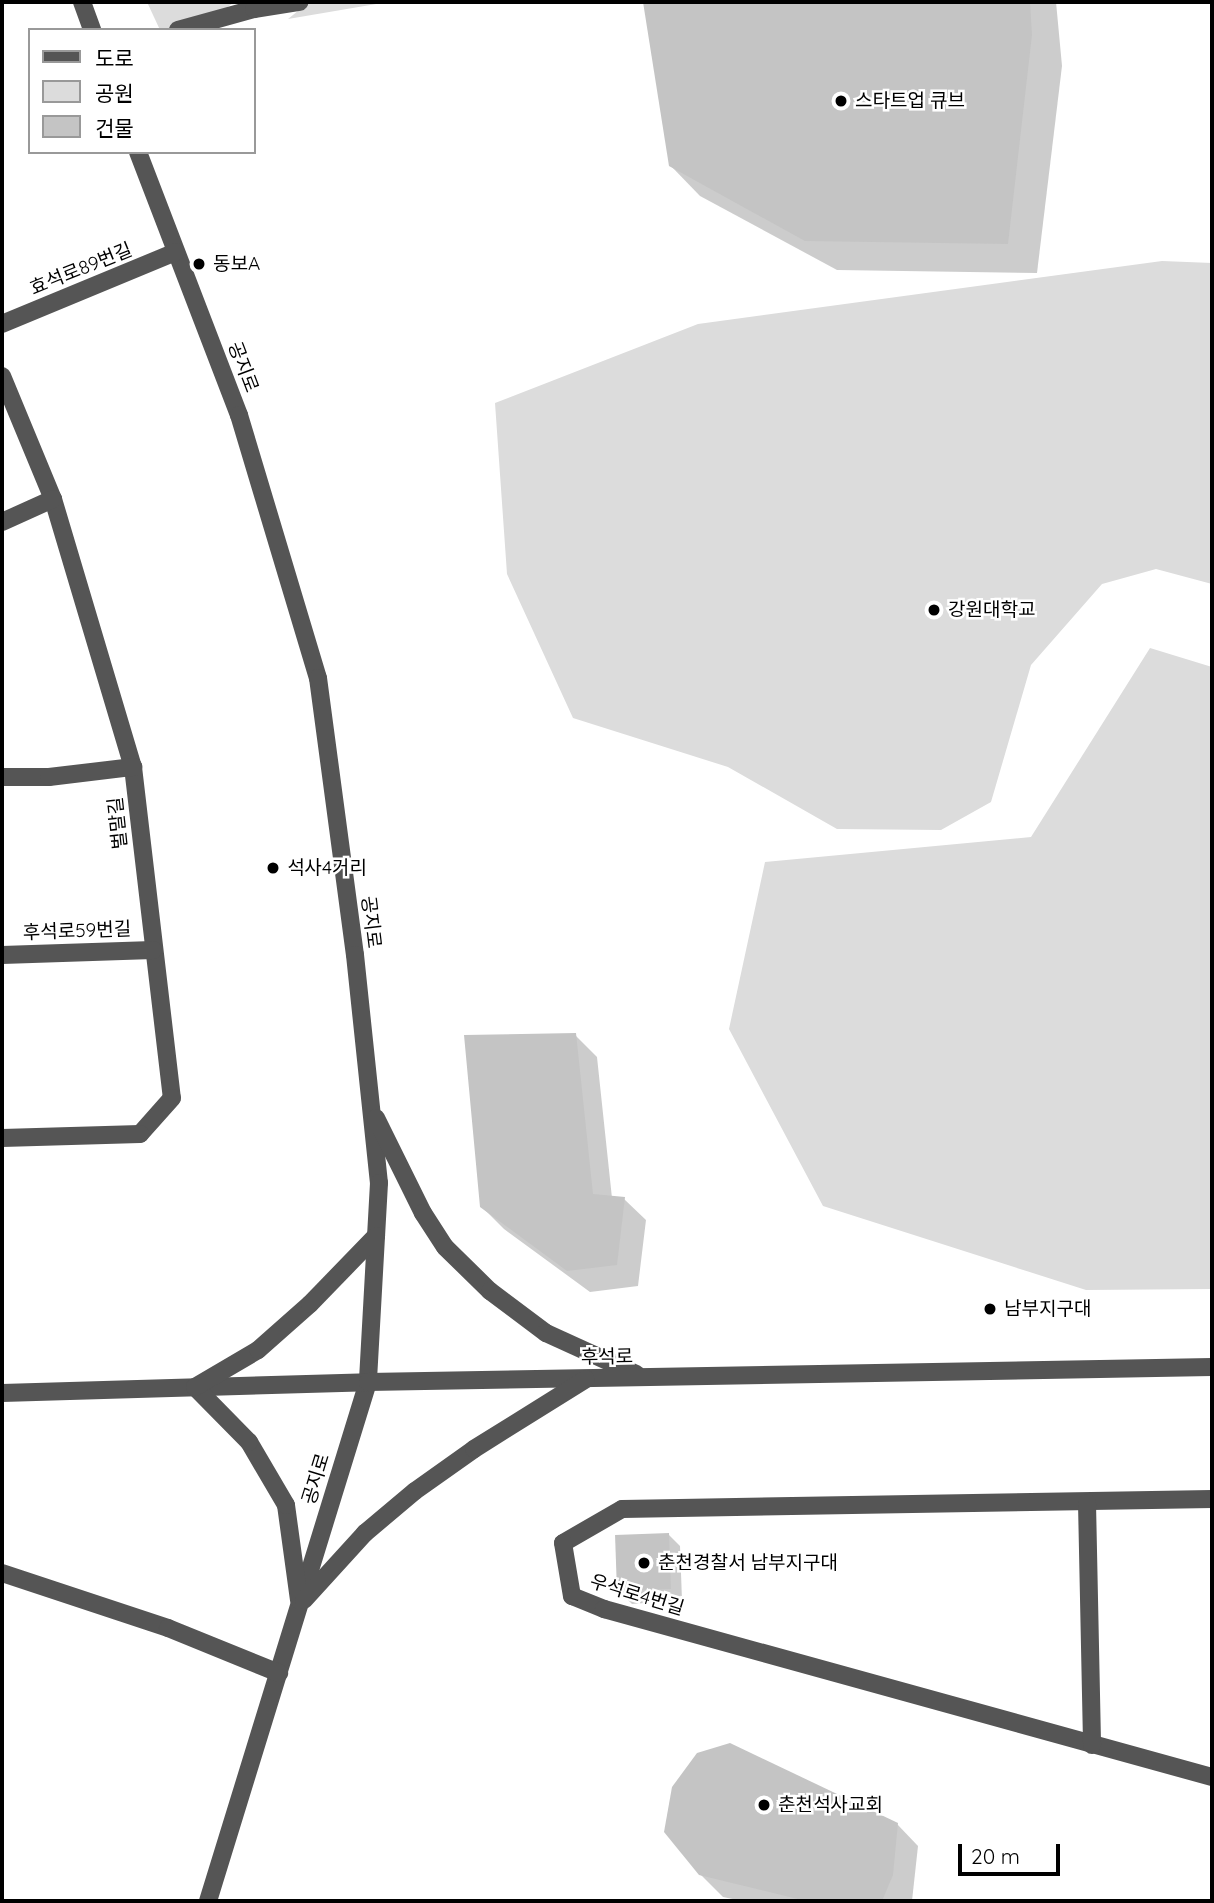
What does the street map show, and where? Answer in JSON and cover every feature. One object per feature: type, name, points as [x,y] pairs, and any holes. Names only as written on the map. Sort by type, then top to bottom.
[{"type":"street","points":[[82,2],[91,28]]},
{"type":"street","points":[[184,28],[259,5],[299,2]]},
{"type":"street","name":"공지로","points":[[139,154],[239,415],[318,678],[355,955],[379,1183],[368,1382],[208,1901]]},
{"type":"street","name":"효석로89번길","points":[[2,324],[176,252]]},
{"type":"street","name":"벌말길","points":[[2,376],[53,499],[133,767],[172,1098],[140,1134],[2,1138]]},
{"type":"street","points":[[2,522],[53,499]]},
{"type":"street","points":[[2,777],[49,777],[133,767]]},
{"type":"street","name":"후석로59번길","points":[[2,955],[153,950]]},
{"type":"street","points":[[370,1105],[423,1213],[445,1247],[490,1291],[546,1333],[642,1377]]},
{"type":"street","points":[[300,1605],[286,1505],[249,1442],[195,1387],[258,1350],[310,1304],[376,1236]]},
{"type":"street","name":"후석로","points":[[2,1393],[368,1382],[1212,1367]]},
{"type":"street","points":[[300,1605],[365,1533],[415,1491],[474,1449],[588,1378]]},
{"type":"street","name":"우석로4번길","points":[[1212,1499],[622,1509],[563,1543],[572,1596],[604,1609],[1212,1777]]},
{"type":"street","points":[[1087,1503],[1092,1745]]},
{"type":"street","points":[[2,1573],[168,1628],[279,1672]]},
{"type":"green space","points":[[147,2],[234,2],[209,22],[192,28],[159,28]]},
{"type":"green space","points":[[309,2],[388,2],[288,19]]},
{"type":"green space","points":[[1162,261],[1212,263],[1212,584],[1156,569],[1102,584],[1031,665],[991,802],[941,830],[837,829],[728,767],[573,718],[507,574],[495,403],[698,324]]},
{"type":"green space","points":[[1150,648],[1212,667],[1212,1289],[1086,1290],[823,1206],[729,1029],[765,862],[1031,837]]},
{"type":"building","name":"스타트업 큐브","points":[[643,2],[1030,2],[1032,35],[1008,244],[805,241],[669,166]]},
{"type":"building","points":[[576,1033],[593,1194],[625,1197],[617,1265],[567,1271],[480,1207],[464,1035]]},
{"type":"building","name":"춘천경찰서 남부지구대","points":[[669,1533],[671,1589],[617,1591],[615,1535]]},
{"type":"building","name":"춘천석사교회","points":[[730,1743],[898,1823],[893,1875],[882,1901],[806,1901],[699,1875],[664,1832],[672,1787],[697,1753]]},
{"type":"place","name":"스타트업 큐브","points":[[841,101]]},
{"type":"place","name":"동보A","points":[[199,264]]},
{"type":"place","name":"강원대학교","points":[[934,610]]},
{"type":"place","name":"석사4거리","points":[[273,868]]},
{"type":"place","name":"남부지구대","points":[[990,1309]]},
{"type":"place","name":"춘천경찰서 남부지구대","points":[[644,1563]]},
{"type":"place","name":"춘천석사교회","points":[[764,1805]]}]
